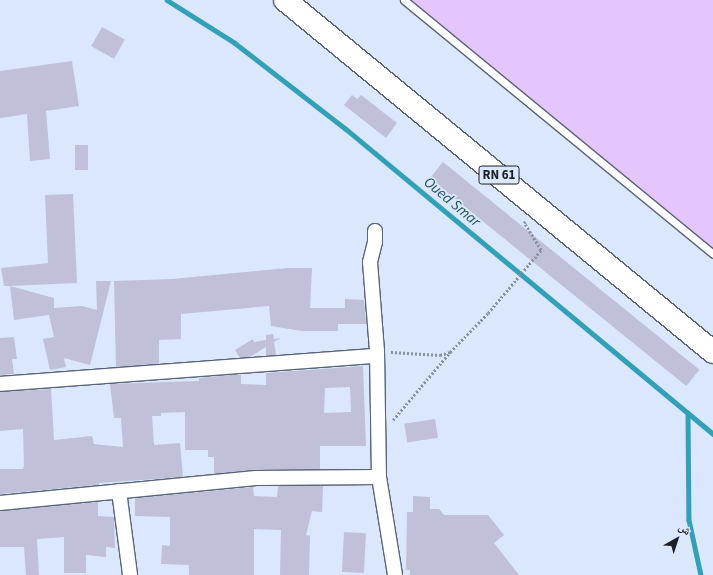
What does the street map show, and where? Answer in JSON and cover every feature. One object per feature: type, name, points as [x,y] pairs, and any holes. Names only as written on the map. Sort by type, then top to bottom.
[{"type":"main road","name":"RN 61","points":[[285,0],[713,352]]},
{"type":"street","points":[[375,231],[376,242],[370,262],[376,354],[378,477],[395,575]]},
{"type":"street","points":[[0,384],[376,354]]},
{"type":"street","points":[[0,503],[256,478],[378,477]]},
{"type":"street","points":[[119,491],[130,575]]},
{"type":"lane","points":[[404,0],[713,254]]},
{"type":"path","points":[[378,437],[450,352],[488,313],[541,250]]},
{"type":"path","points":[[376,354],[440,355],[450,352]]},
{"type":"shaded area","points":[[400,0],[713,0],[713,254],[423,18]]},
{"type":"building","points":[[102,27],[125,40],[114,59],[91,46]]},
{"type":"building","points":[[72,61],[79,106],[46,111],[50,159],[30,161],[27,114],[0,118],[0,71]]},
{"type":"building","points":[[352,95],[357,99],[361,95],[397,123],[386,138],[344,105]]},
{"type":"building","points":[[75,145],[88,145],[88,170],[75,170]]},
{"type":"building","points":[[443,162],[699,370],[686,386],[430,178]]},
{"type":"building","points":[[73,194],[77,283],[4,286],[1,268],[48,263],[45,195]]},
{"type":"building","points":[[288,268],[312,268],[310,308],[345,308],[345,299],[364,300],[366,324],[338,324],[338,331],[302,331],[271,326],[269,306],[181,314],[181,339],[159,340],[159,364],[116,367],[114,281],[172,279]]},
{"type":"building","points":[[96,281],[111,281],[90,365],[64,358],[66,367],[50,370],[43,339],[54,337],[49,315],[14,320],[10,286],[54,298],[54,308],[82,306],[97,310]]},
{"type":"building","points":[[273,334],[274,339],[281,338],[274,342],[276,355],[266,356],[266,347],[250,357],[240,358],[235,350],[253,339],[254,342],[266,340],[266,335]]},
{"type":"building","points":[[14,337],[17,359],[12,359],[14,374],[0,375],[0,338]]},
{"type":"building","points":[[363,366],[366,446],[320,446],[320,469],[256,470],[214,474],[214,457],[208,457],[208,450],[185,450],[185,412],[161,413],[161,416],[152,416],[154,445],[180,443],[183,477],[99,483],[99,485],[0,494],[0,469],[23,469],[24,466],[23,429],[0,431],[0,392],[51,389],[54,440],[92,436],[94,444],[123,447],[121,418],[114,418],[110,384],[199,381],[199,378],[241,375],[241,384],[266,385],[266,373]],"holes":[[[350,387],[351,412],[324,413],[325,388]]]},
{"type":"building","points":[[435,419],[438,438],[407,443],[404,424]]},
{"type":"building","points":[[278,486],[323,486],[322,512],[312,511],[306,535],[310,536],[309,575],[280,575],[281,530],[254,529],[254,575],[189,575],[189,565],[161,564],[162,545],[170,546],[170,517],[135,516],[135,498],[253,487],[254,496],[277,497]]},
{"type":"building","points":[[413,496],[430,497],[430,509],[439,509],[444,515],[488,515],[504,535],[494,543],[519,575],[410,575],[410,570],[406,570],[407,512],[413,512]]},
{"type":"building","points":[[98,502],[98,516],[114,517],[115,548],[106,547],[106,557],[86,555],[86,573],[64,573],[64,537],[37,539],[39,575],[26,575],[24,547],[0,547],[0,511]]},
{"type":"building","points":[[344,532],[366,533],[364,573],[342,572]]},
{"type":"waterway","name":"Oued Smar","points":[[167,0],[235,43],[346,129],[713,434]]},
{"type":"waterway","points":[[688,413],[689,520],[701,575]]}]
